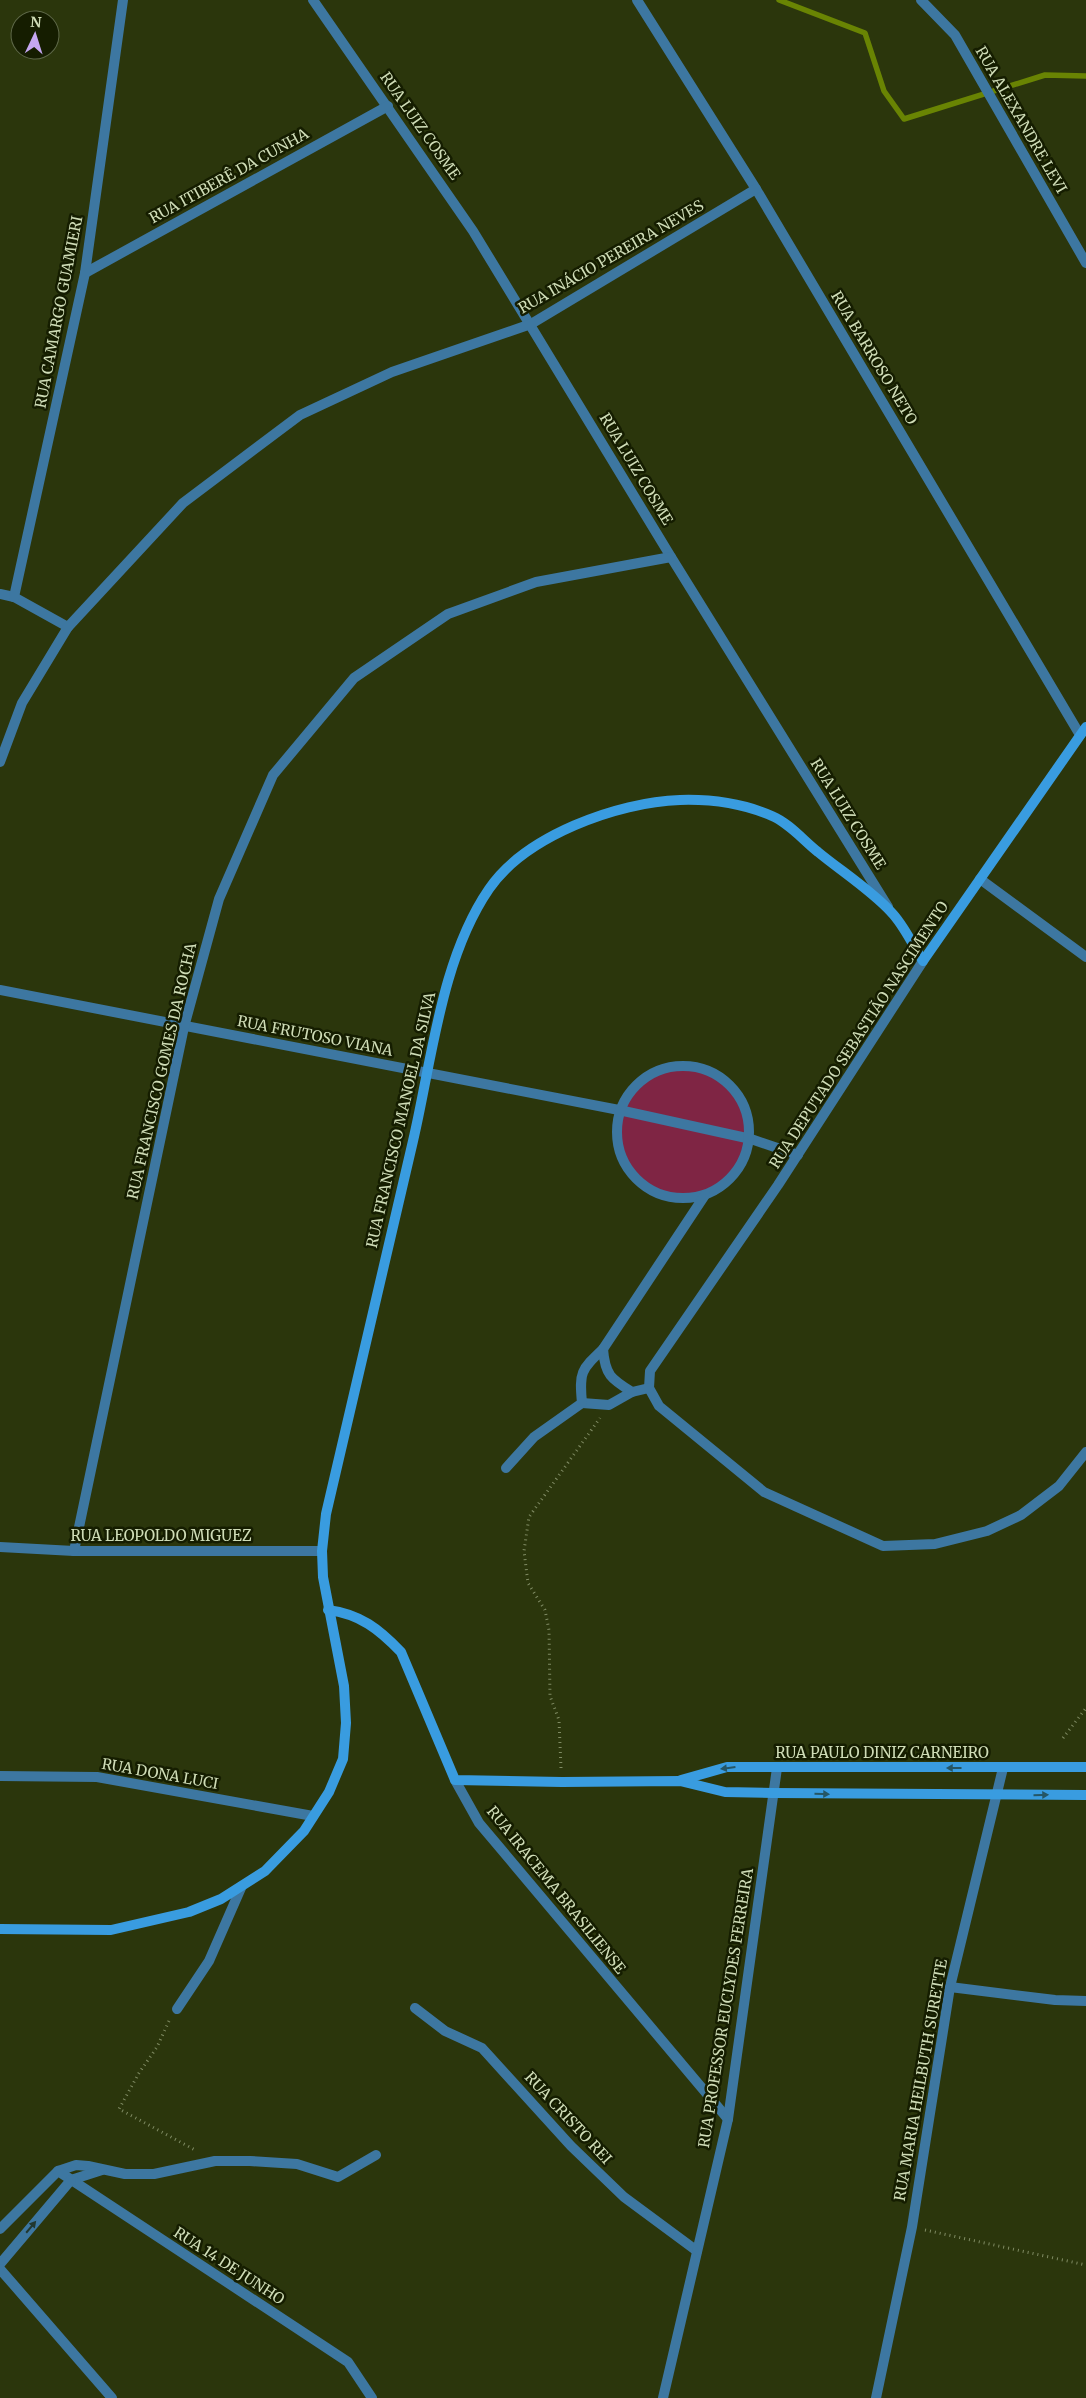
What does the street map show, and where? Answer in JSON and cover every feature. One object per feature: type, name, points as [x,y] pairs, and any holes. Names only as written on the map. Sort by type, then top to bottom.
[{"type":"street","name":"RUA CAMARGO GUAMIERI","points":[[14,597],[85,273],[123,0]]},
{"type":"street","name":"RUA LUIZ COSME","points":[[313,0],[473,231],[671,557],[923,961]]},
{"type":"street","name":"RUA BARROSO NETO","points":[[637,0],[756,189],[1083,731]]},
{"type":"street","name":"RUA ALEXANDRE LEVI","points":[[921,0],[955,35],[1086,263]]},
{"type":"street","name":"RUA ITIBERÊ DA CUNHA","points":[[85,273],[388,106]]},
{"type":"street","name":"RUA INÁCIO PEREIRA NEVES","points":[[0,762],[22,703],[68,627],[183,503],[300,415],[392,372],[531,324],[756,189]]},
{"type":"street","name":"RUA FRANCISCO GOMES DA ROCHA","points":[[74,1551],[184,1027],[219,899],[273,775],[354,678],[448,614],[536,582],[671,557]]},
{"type":"street","points":[[0,594],[14,597],[68,627]]},
{"type":"street","points":[[1083,731],[1086,745]]},
{"type":"street","name":"RUA DEPUTADO SEBASTIÃO NASCIMENTO","points":[[649,1388],[650,1371],[798,1155],[923,961],[1083,731]]},
{"type":"street","name":"RUA FRANCISCO MANOEL DA SILVA","points":[[0,1929],[111,1930],[189,1912],[241,1888],[265,1871],[304,1831],[329,1792],[343,1759],[346,1723],[344,1686],[323,1577],[322,1551],[326,1514],[451,967],[469,922],[490,887],[517,861],[551,835],[600,815],[634,806],[673,800],[703,799],[740,804],[776,817],[892,912]]},
{"type":"street","points":[[980,879],[1086,957]]},
{"type":"street","name":"RUA FRUTOSO VIANA","points":[[0,990],[619,1110],[751,1139],[798,1155]]},
{"type":"street","points":[[666,1067],[696,1067],[723,1079],[734,1089],[743,1101],[748,1114],[751,1139],[748,1152],[742,1163],[727,1182],[705,1195],[674,1198],[645,1188],[623,1165],[615,1135],[619,1110],[639,1081],[666,1067]]},
{"type":"street","points":[[582,1403],[580,1383],[584,1367],[603,1349],[705,1195]]},
{"type":"street","points":[[603,1349],[604,1364],[611,1379],[632,1392]]},
{"type":"street","points":[[506,1468],[534,1436],[582,1403],[609,1405],[632,1392],[649,1388],[659,1406],[764,1492],[883,1546],[935,1544],[987,1531],[1021,1515],[1059,1486],[1086,1452]]},
{"type":"street","name":"RUA LEOPOLDO MIGUEZ","points":[[0,1547],[74,1551],[322,1551]]},
{"type":"street","name":"RUA IRACEMA BRASILIENSE","points":[[328,1610],[347,1612],[365,1621],[386,1636],[401,1652],[455,1780],[479,1823],[728,2119]]},
{"type":"street","name":"RUA PAULO DINIZ CARNEIRO","points":[[680,1781],[727,1767],[1086,1768]]},
{"type":"street","name":"RUA PROFESSOR EUCLYDES FERREIRA","points":[[663,2398],[728,2119],[777,1768]]},
{"type":"street","name":"RUA MARIA HEILBUTH SURETTE","points":[[876,2398],[912,2227],[950,1987],[1003,1768]]},
{"type":"street","name":"RUA DONA LUCI","points":[[0,1776],[97,1777],[313,1816]]},
{"type":"street","name":"RUA PAULO DINIZ CARNEIRO","points":[[455,1780],[562,1782],[680,1781],[725,1792],[996,1796],[1086,1795]]},
{"type":"street","points":[[177,2009],[209,1961],[241,1888]]},
{"type":"street","points":[[950,1987],[1056,2000],[1086,2001]]},
{"type":"street","name":"RUA CRISTO REI","points":[[415,2008],[445,2032],[482,2048],[571,2146],[624,2197],[697,2252]]},
{"type":"street","points":[[0,2229],[58,2171],[76,2165],[125,2174],[154,2174],[215,2161],[297,2164],[338,2177],[376,2155]]},
{"type":"street","points":[[0,2264],[71,2180],[102,2170]]},
{"type":"street","name":"RUA 14 DE JUNHO","points":[[58,2171],[348,2362],[372,2398]]},
{"type":"street","points":[[0,2269],[112,2398]]},
{"type":"path","points":[[562,1782],[559,1720],[550,1696],[549,1630],[545,1610],[528,1583],[524,1552],[529,1517],[609,1405]]},
{"type":"path","points":[[1063,1738],[1086,1708]]},
{"type":"path","points":[[177,2009],[164,2027],[157,2047],[139,2073],[119,2109],[215,2161]]},
{"type":"path","points":[[912,2227],[1086,2265]]},
{"type":"shaded area","points":[[683,1066],[696,1067],[708,1071],[730,1085],[744,1107],[748,1119],[748,1145],[744,1157],[730,1179],[708,1193],[696,1197],[683,1198],[670,1197],[658,1193],[636,1179],[622,1157],[618,1145],[617,1132],[618,1119],[622,1107],[636,1085],[658,1071],[670,1067]]},
{"type":"waterway","points":[[779,0],[865,33],[884,91],[904,119],[1045,75],[1086,76]]}]
